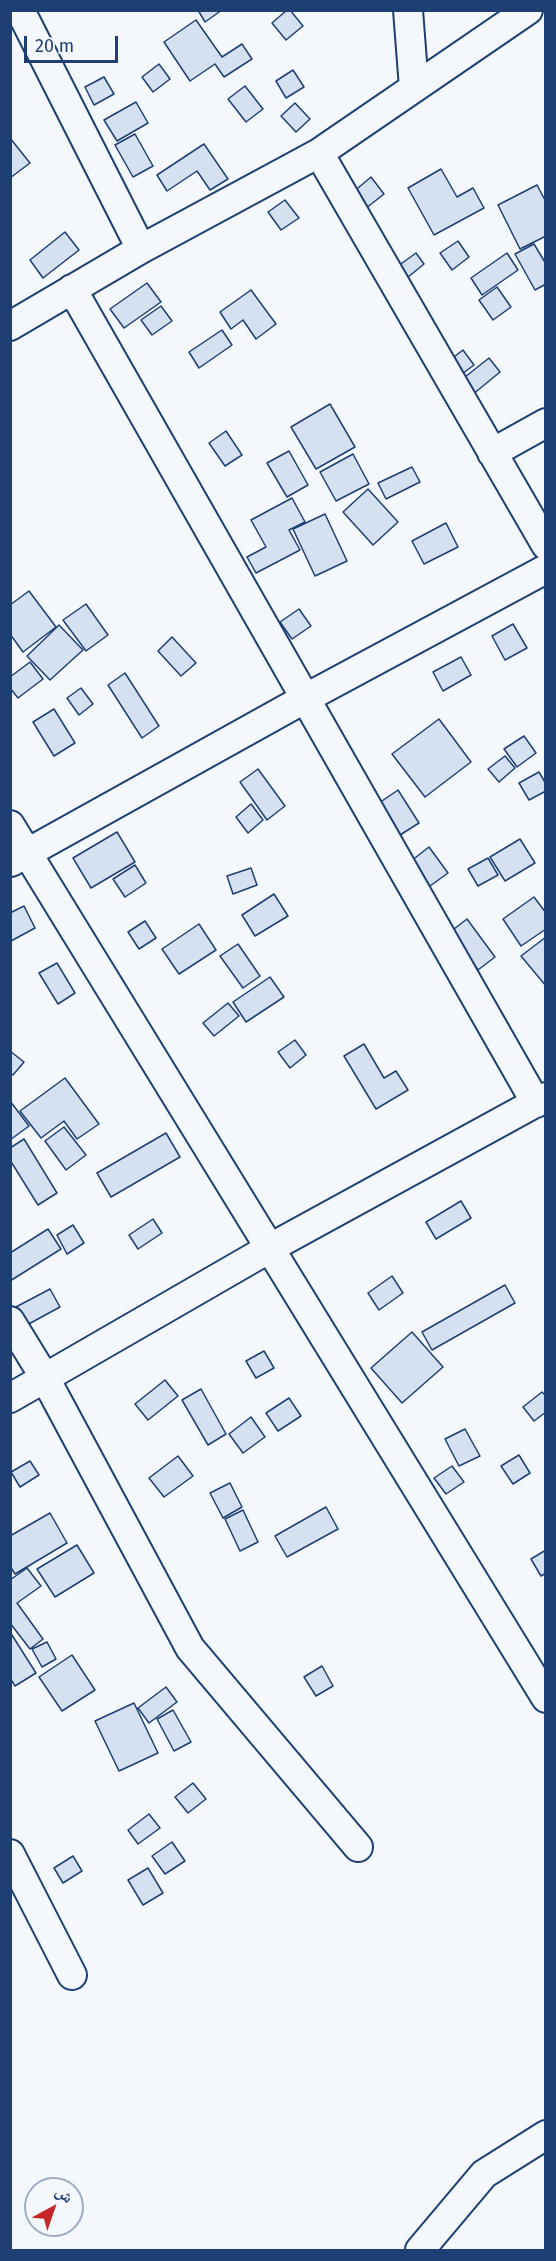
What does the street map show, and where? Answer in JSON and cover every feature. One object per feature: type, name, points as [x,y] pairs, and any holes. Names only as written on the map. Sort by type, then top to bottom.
[{"type":"street","points":[[408,10],[414,88]]},
{"type":"street","points":[[10,326],[141,249],[319,153],[528,10]]},
{"type":"street","points":[[542,10],[546,18]]},
{"type":"street","points":[[25,18],[141,249]]},
{"type":"street","points":[[319,153],[546,545]]},
{"type":"street","points":[[10,1398],[270,1248],[541,1100],[306,698],[72,289]]},
{"type":"street","points":[[492,453],[546,423]]},
{"type":"street","points":[[19,858],[306,698],[546,569]]},
{"type":"street","points":[[10,825],[19,858],[270,1248],[546,1698]]},
{"type":"street","points":[[10,1321],[45,1378],[190,1648],[358,1847]]},
{"type":"street","points":[[10,1854],[72,1975]]},
{"type":"street","points":[[420,2250],[483,2174],[546,2135]]},
{"type":"building","points":[[198,10],[222,10],[205,22]]},
{"type":"building","points":[[290,10],[303,26],[286,40],[272,23]]},
{"type":"building","points":[[196,20],[222,57],[242,44],[252,59],[224,77],[215,64],[190,81],[164,42]]},
{"type":"building","points":[[159,64],[170,79],[153,92],[142,77]]},
{"type":"building","points":[[293,70],[304,87],[286,98],[276,81]]},
{"type":"building","points":[[104,77],[114,94],[94,105],[85,87]]},
{"type":"building","points":[[245,86],[263,109],[246,122],[228,99]]},
{"type":"building","points":[[136,102],[148,123],[117,141],[104,120]]},
{"type":"building","points":[[295,103],[310,119],[296,132],[281,116]]},
{"type":"building","points":[[135,134],[153,166],[133,177],[115,145]]},
{"type":"building","points":[[10,138],[30,163],[10,178]]},
{"type":"building","points":[[204,144],[228,179],[210,190],[197,171],[167,191],[157,175]]},
{"type":"building","points":[[441,169],[457,197],[473,188],[484,208],[434,235],[408,188]]},
{"type":"building","points":[[371,177],[384,194],[365,209],[352,193]]},
{"type":"building","points":[[537,185],[546,202],[546,236],[520,249],[498,205]]},
{"type":"building","points":[[285,200],[299,218],[281,230],[268,212]]},
{"type":"building","points":[[65,232],[79,250],[43,278],[30,260]]},
{"type":"building","points":[[458,241],[469,257],[452,270],[440,253]]},
{"type":"building","points":[[534,244],[546,264],[546,284],[535,290],[515,254]]},
{"type":"building","points":[[416,253],[424,264],[407,278],[398,266]]},
{"type":"building","points":[[507,253],[518,270],[482,295],[471,278]]},
{"type":"building","points":[[147,283],[161,302],[124,328],[110,309]]},
{"type":"building","points":[[497,287],[511,307],[493,320],[479,300]]},
{"type":"building","points":[[251,290],[276,324],[256,339],[243,320],[231,329],[220,312]]},
{"type":"building","points":[[161,306],[172,321],[152,335],[141,320]]},
{"type":"building","points":[[222,330],[232,345],[199,368],[189,352]]},
{"type":"building","points":[[463,350],[474,365],[458,377],[446,363]]},
{"type":"building","points":[[489,358],[500,372],[472,395],[460,381]]},
{"type":"building","points":[[330,404],[355,447],[316,469],[291,427]]},
{"type":"building","points":[[226,431],[242,455],[225,466],[209,443]]},
{"type":"building","points":[[289,451],[308,485],[287,497],[267,463]]},
{"type":"building","points":[[353,454],[369,484],[336,501],[320,472]]},
{"type":"building","points":[[412,467],[420,482],[386,499],[378,483]]},
{"type":"building","points":[[368,489],[398,522],[373,545],[343,512]]},
{"type":"building","points":[[292,498],[305,522],[289,530],[300,550],[256,573],[247,557],[266,547],[251,520]]},
{"type":"building","points":[[325,514],[347,561],[315,576],[293,529]]},
{"type":"building","points":[[446,523],[458,547],[424,564],[412,541]]},
{"type":"building","points":[[29,591],[56,627],[23,652],[10,634],[10,605]]},
{"type":"building","points":[[86,604],[108,635],[86,651],[63,620]]},
{"type":"building","points":[[299,609],[311,626],[292,639],[280,622]]},
{"type":"building","points":[[513,624],[527,648],[505,660],[492,636]]},
{"type":"building","points":[[59,625],[83,650],[50,680],[27,656]]},
{"type":"building","points":[[172,637],[196,663],[181,676],[158,651]]},
{"type":"building","points":[[461,657],[471,675],[443,691],[433,672]]},
{"type":"building","points":[[30,662],[43,679],[18,698],[10,688],[10,677]]},
{"type":"building","points":[[125,673],[159,726],[142,738],[108,685]]},
{"type":"building","points":[[81,688],[93,704],[79,715],[67,698]]},
{"type":"building","points":[[54,709],[75,743],[54,756],[33,722]]},
{"type":"building","points":[[439,719],[471,762],[425,797],[392,754]]},
{"type":"building","points":[[524,736],[536,753],[517,767],[504,749]]},
{"type":"building","points":[[505,756],[515,768],[499,782],[488,769]]},
{"type":"building","points":[[258,769],[285,806],[267,820],[240,782]]},
{"type":"building","points":[[539,772],[546,784],[546,791],[529,800],[519,783]]},
{"type":"building","points":[[398,790],[419,823],[400,835],[379,803]]},
{"type":"building","points":[[251,804],[263,820],[248,833],[236,817]]},
{"type":"building","points":[[117,832],[135,862],[91,888],[73,858]]},
{"type":"building","points":[[520,839],[535,863],[505,881],[490,857]]},
{"type":"building","points":[[429,847],[448,873],[430,886],[411,861]]},
{"type":"building","points":[[488,858],[498,875],[478,886],[468,869]]},
{"type":"building","points":[[135,865],[146,883],[125,897],[113,879]]},
{"type":"building","points":[[251,868],[257,885],[233,894],[227,876]]},
{"type":"building","points":[[274,894],[288,916],[255,936],[242,915]]},
{"type":"building","points":[[534,897],[546,913],[546,929],[521,946],[503,919]]},
{"type":"building","points":[[24,906],[35,928],[11,941],[10,913]]},
{"type":"building","points":[[467,919],[495,957],[478,970],[450,932]]},
{"type":"building","points":[[145,921],[156,938],[139,949],[128,932]]},
{"type":"building","points":[[199,924],[216,950],[179,974],[162,949]]},
{"type":"building","points":[[546,937],[546,986],[521,956]]},
{"type":"building","points":[[238,944],[260,976],[243,988],[220,956]]},
{"type":"building","points":[[57,963],[75,993],[58,1004],[39,973]]},
{"type":"building","points":[[270,977],[284,997],[246,1022],[233,1002]]},
{"type":"building","points":[[228,1003],[239,1016],[214,1036],[203,1023]]},
{"type":"building","points":[[295,1040],[306,1055],[290,1068],[278,1052]]},
{"type":"building","points":[[364,1044],[384,1078],[396,1071],[408,1090],[376,1109],[344,1056]]},
{"type":"building","points":[[10,1051],[24,1062],[13,1075],[10,1073]]},
{"type":"building","points":[[65,1078],[99,1124],[77,1139],[64,1121],[41,1138],[20,1111]]},
{"type":"building","points":[[10,1101],[29,1126],[10,1140]]},
{"type":"building","points":[[64,1127],[86,1155],[66,1170],[45,1141]]},
{"type":"building","points":[[166,1133],[180,1157],[111,1197],[97,1173]]},
{"type":"building","points":[[24,1139],[57,1193],[38,1205],[10,1160],[10,1148]]},
{"type":"building","points":[[461,1201],[471,1218],[436,1239],[426,1222]]},
{"type":"building","points":[[153,1219],[162,1233],[138,1249],[129,1235]]},
{"type":"building","points":[[73,1225],[84,1243],[67,1254],[57,1235]]},
{"type":"building","points":[[48,1229],[61,1249],[10,1281],[10,1253]]},
{"type":"building","points":[[392,1276],[403,1293],[379,1310],[368,1293]]},
{"type":"building","points":[[505,1285],[515,1303],[432,1350],[422,1332]]},
{"type":"building","points":[[50,1289],[60,1307],[25,1326],[14,1308]]},
{"type":"building","points":[[412,1332],[443,1367],[402,1403],[371,1368]]},
{"type":"building","points":[[264,1351],[274,1368],[256,1378],[246,1361]]},
{"type":"building","points":[[165,1380],[178,1396],[148,1420],[135,1404]]},
{"type":"building","points":[[201,1389],[226,1434],[208,1445],[182,1400]]},
{"type":"building","points":[[542,1392],[546,1396],[546,1412],[534,1421],[523,1407]]},
{"type":"building","points":[[289,1398],[301,1416],[278,1431],[266,1413]]},
{"type":"building","points":[[251,1417],[265,1437],[243,1453],[229,1434]]},
{"type":"building","points":[[465,1429],[480,1456],[459,1466],[445,1439]]},
{"type":"building","points":[[519,1455],[530,1473],[513,1484],[501,1466]]},
{"type":"building","points":[[178,1456],[193,1476],[164,1497],[149,1478]]},
{"type":"building","points":[[30,1461],[39,1475],[20,1487],[11,1472]]},
{"type":"building","points":[[452,1466],[464,1482],[446,1494],[434,1478]]},
{"type":"building","points":[[230,1483],[242,1507],[223,1518],[210,1493]]},
{"type":"building","points":[[326,1507],[338,1529],[287,1557],[275,1536]]},
{"type":"building","points":[[243,1510],[258,1542],[240,1551],[225,1519]]},
{"type":"building","points":[[50,1513],[67,1543],[15,1574],[10,1566],[10,1536]]},
{"type":"building","points":[[77,1545],[94,1573],[55,1597],[37,1569]]},
{"type":"building","points":[[546,1550],[546,1573],[541,1576],[531,1559]]},
{"type":"building","points":[[27,1568],[41,1586],[17,1603],[43,1639],[30,1649],[10,1623],[10,1580]]},
{"type":"building","points":[[10,1632],[36,1673],[15,1686],[10,1678]]},
{"type":"building","points":[[47,1642],[56,1659],[42,1667],[32,1649]]},
{"type":"building","points":[[72,1655],[95,1690],[62,1711],[39,1677]]},
{"type":"building","points":[[322,1666],[333,1686],[316,1696],[304,1677]]},
{"type":"building","points":[[166,1687],[177,1702],[149,1723],[138,1708]]},
{"type":"building","points":[[134,1703],[158,1753],[119,1771],[95,1721]]},
{"type":"building","points":[[173,1710],[191,1742],[174,1751],[157,1719]]},
{"type":"building","points":[[193,1783],[206,1799],[188,1813],[175,1797]]},
{"type":"building","points":[[149,1814],[160,1828],[138,1844],[128,1830]]},
{"type":"building","points":[[172,1842],[185,1861],[165,1874],[152,1856]]},
{"type":"building","points":[[73,1856],[82,1871],[63,1883],[54,1868]]},
{"type":"building","points":[[148,1868],[163,1893],[143,1905],[128,1880]]}]
